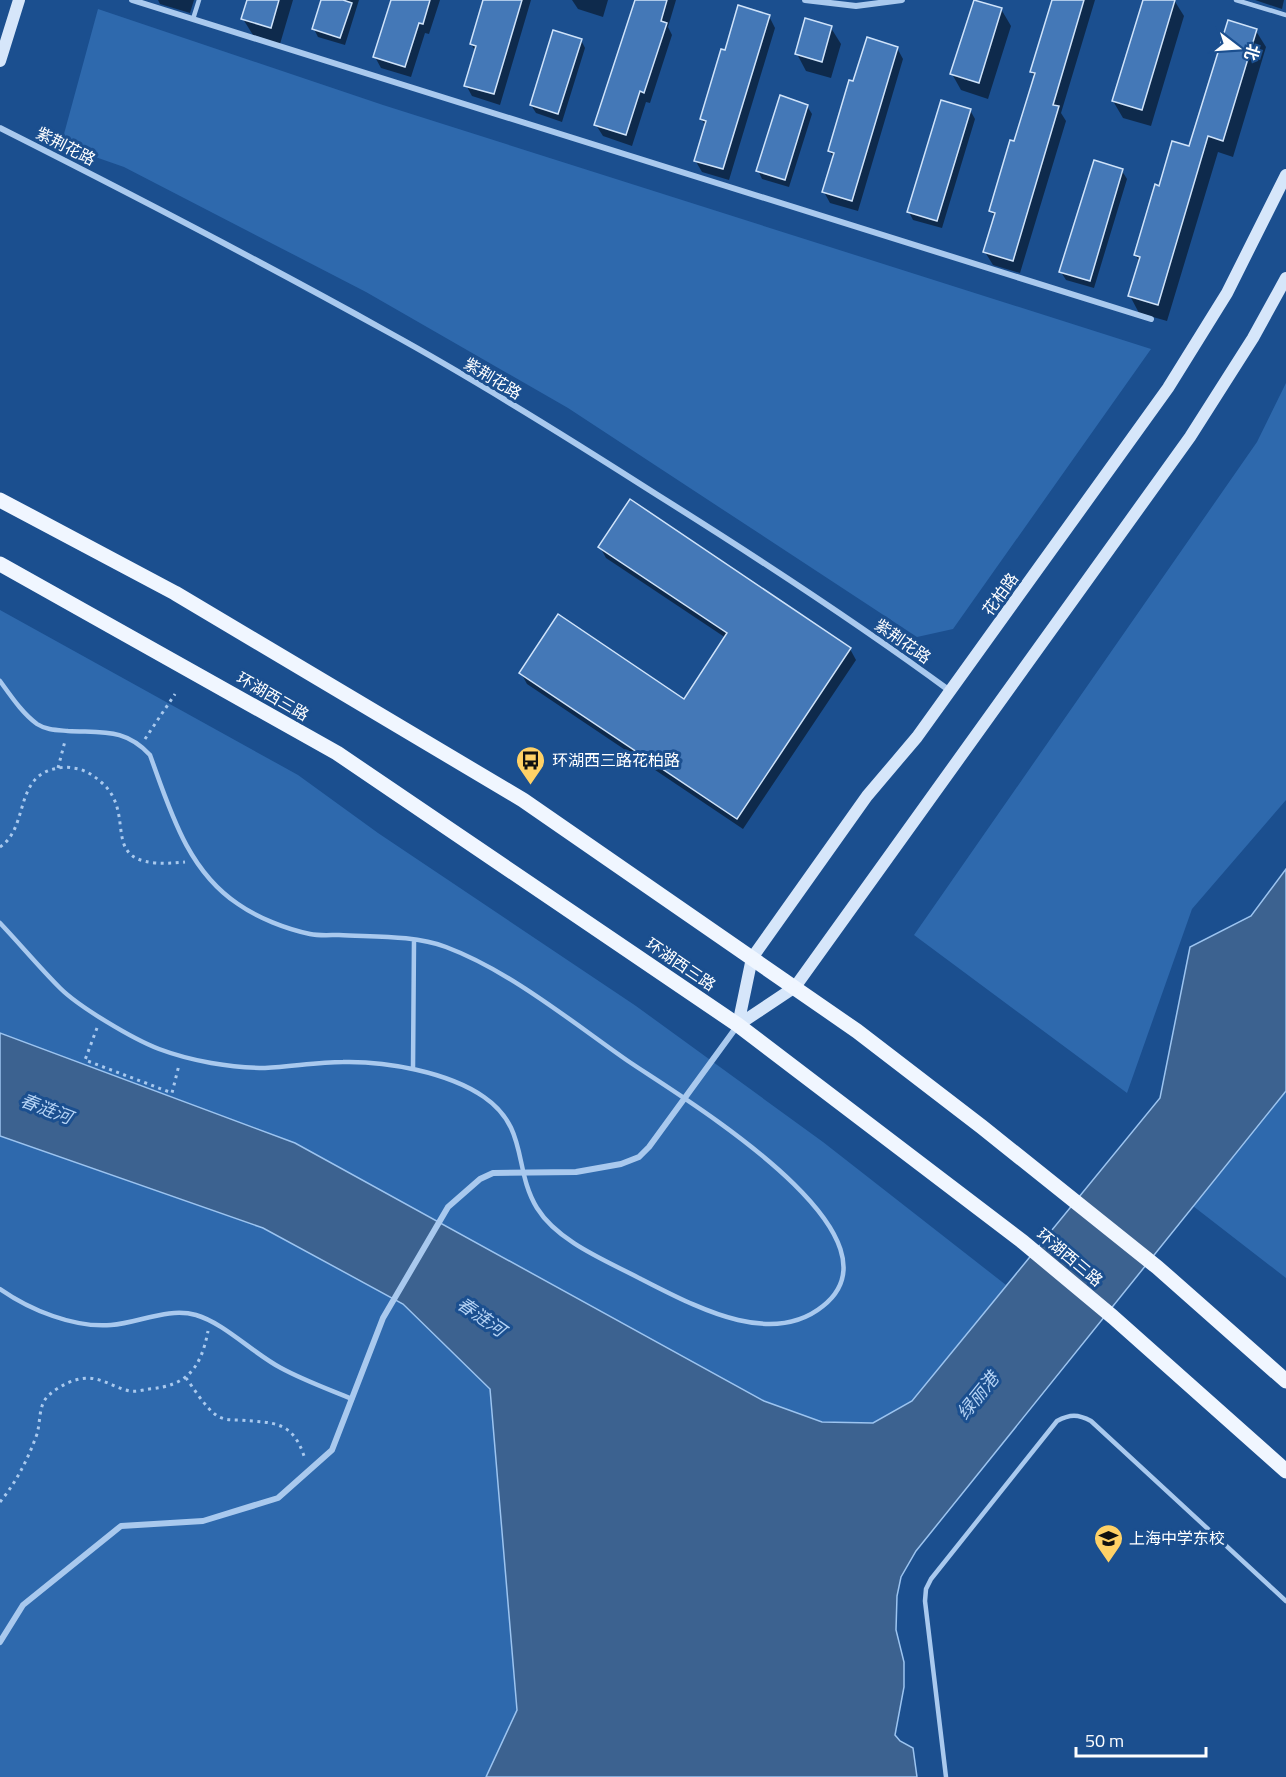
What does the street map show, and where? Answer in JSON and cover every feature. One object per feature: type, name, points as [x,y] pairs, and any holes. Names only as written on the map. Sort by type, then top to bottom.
[{"type":"main road","points":[[0,61],[19,0]]},
{"type":"main road","name":"花柏路","points":[[738,1025],[752,958],[867,796],[917,737],[1168,388],[1227,292],[1286,175]]},
{"type":"main road","points":[[738,1025],[795,987],[1190,437],[1253,338],[1286,278]]},
{"type":"main road","points":[[0,500],[175,593],[523,800],[857,1030],[1064,1191],[1156,1267],[1286,1381]]},
{"type":"main road","name":"环湖西三路","points":[[0,564],[337,753],[738,1025],[1023,1242],[1113,1317],[1286,1471]]},
{"type":"street","points":[[132,0],[1151,319]]},
{"type":"street","points":[[805,0],[856,6],[902,0]]},
{"type":"street","name":"紫荆花路","points":[[0,128],[202,230],[401,339],[579,445],[746,550],[950,691]]},
{"type":"street","points":[[0,1642],[23,1605],[121,1526],[203,1521],[278,1498],[332,1450],[383,1318],[447,1207],[480,1179],[493,1173],[576,1172],[621,1164],[639,1157],[685,1100],[738,1025]]},
{"type":"lane","points":[[193,19],[199,0]]},
{"type":"lane","points":[[1236,0],[1286,15]]},
{"type":"lane","points":[[0,681],[22,711],[38,724],[51,730],[115,733],[141,746],[150,755],[192,859],[207,877],[237,904],[276,923],[313,934],[385,936],[440,944],[478,960],[524,989],[764,1155],[801,1190],[833,1232],[844,1262],[840,1282],[831,1300],[809,1317],[784,1325],[751,1323],[691,1304],[608,1262],[561,1235],[540,1213],[530,1195],[515,1135],[504,1116],[485,1098],[452,1081],[413,1069],[346,1061],[261,1068],[207,1062],[159,1049],[123,1031],[63,992],[0,923]]},
{"type":"lane","points":[[413,1069],[414,940]]},
{"type":"lane","points":[[0,1289],[11,1297],[47,1314],[79,1323],[111,1325],[174,1313],[195,1314],[210,1321],[280,1368],[352,1399]]},
{"type":"lane","points":[[946,1777],[925,1601],[926,1588],[1057,1421],[1068,1415],[1091,1420],[1286,1601]]},
{"type":"path","points":[[141,746],[174,694]]},
{"type":"path","points":[[58,768],[68,731]]},
{"type":"path","points":[[0,847],[8,841],[16,825],[27,788],[43,773],[58,768],[73,768],[91,773],[107,787],[116,800],[120,836],[126,850],[142,861],[161,864],[186,862],[192,859]]},
{"type":"path","points":[[101,1017],[85,1060],[172,1093],[181,1055]]},
{"type":"path","points":[[0,1502],[18,1479],[38,1432],[40,1409],[47,1396],[79,1379],[93,1378],[131,1391],[160,1388],[186,1378],[196,1366],[204,1350],[210,1321]]},
{"type":"path","points":[[186,1378],[216,1415],[226,1420],[277,1423],[287,1428],[295,1436],[302,1450],[308,1471]]},
{"type":"shaded area","points":[[98,9],[383,105],[1151,349],[953,629],[917,637],[568,408],[366,292],[124,167],[61,145]]},
{"type":"shaded area","points":[[1286,383],[1286,800],[1192,909],[1127,1093],[914,935],[1257,442]]},
{"type":"shaded area","points":[[0,610],[298,775],[378,833],[636,1006],[823,1142],[1006,1285],[912,1401],[873,1423],[822,1422],[764,1401],[295,1143],[0,1033]]},
{"type":"shaded area","points":[[1286,1091],[1286,1278],[1193,1206]]},
{"type":"shaded area","points":[[0,1136],[263,1228],[403,1304],[490,1389],[517,1710],[486,1777],[0,1777]]},
{"type":"water","points":[[1286,869],[1286,1091],[916,1551],[901,1577],[897,1596],[896,1630],[904,1662],[904,1687],[895,1735],[900,1741],[913,1748],[917,1777],[486,1777],[517,1710],[490,1389],[403,1304],[263,1228],[0,1136],[0,1033],[295,1143],[764,1401],[822,1422],[873,1423],[912,1401],[1160,1098],[1190,947],[1251,916]]},
{"type":"building","points":[[247,0],[279,0],[271,28],[241,19]]},
{"type":"building","points":[[321,0],[343,0],[352,3],[340,38],[312,29]]},
{"type":"building","points":[[391,0],[430,0],[423,24],[419,23],[405,67],[373,57]]},
{"type":"building","points":[[483,0],[522,0],[494,94],[464,86],[476,46],[470,44]]},
{"type":"building","points":[[635,0],[667,0],[661,21],[667,23],[644,93],[640,91],[626,135],[594,125]]},
{"type":"building","points":[[974,0],[1002,8],[979,83],[950,74]]},
{"type":"building","points":[[1052,0],[1084,0],[1053,105],[1059,106],[1013,261],[983,252],[995,213],[989,211],[1010,140],[1014,141],[1035,73],[1030,72]]},
{"type":"building","points":[[1143,0],[1175,0],[1142,110],[1112,101]]},
{"type":"building","points":[[738,5],[770,15],[723,169],[694,161],[706,121],[700,119],[721,49],[725,50]]},
{"type":"building","points":[[805,18],[832,26],[822,62],[795,54]]},
{"type":"building","points":[[1228,20],[1257,29],[1223,141],[1208,136],[1158,305],[1128,296],[1140,257],[1134,255],[1155,184],[1159,186],[1172,141],[1189,146]]},
{"type":"building","points":[[553,30],[582,39],[558,114],[530,105]]},
{"type":"building","points":[[867,37],[898,47],[852,201],[822,192],[834,153],[828,151],[849,80],[853,81]]},
{"type":"building","points":[[780,95],[808,105],[785,180],[756,171]]},
{"type":"building","points":[[941,100],[971,109],[937,221],[907,212]]},
{"type":"building","points":[[1094,160],[1123,169],[1090,281],[1059,272]]},
{"type":"building","points":[[630,499],[851,648],[737,819],[519,673],[558,614],[684,699],[727,633],[598,547]]},
{"type":"place","name":"环湖西三路花柏路","points":[[531,786]]},
{"type":"place","name":"上海中学东校","points":[[1108,1564]]},
{"type":"water label","name":"春涟河","points":[[46,1109]]},
{"type":"water label","name":"春涟河","points":[[481,1317]]},
{"type":"water label","name":"绿丽港","points":[[978,1396]]}]
